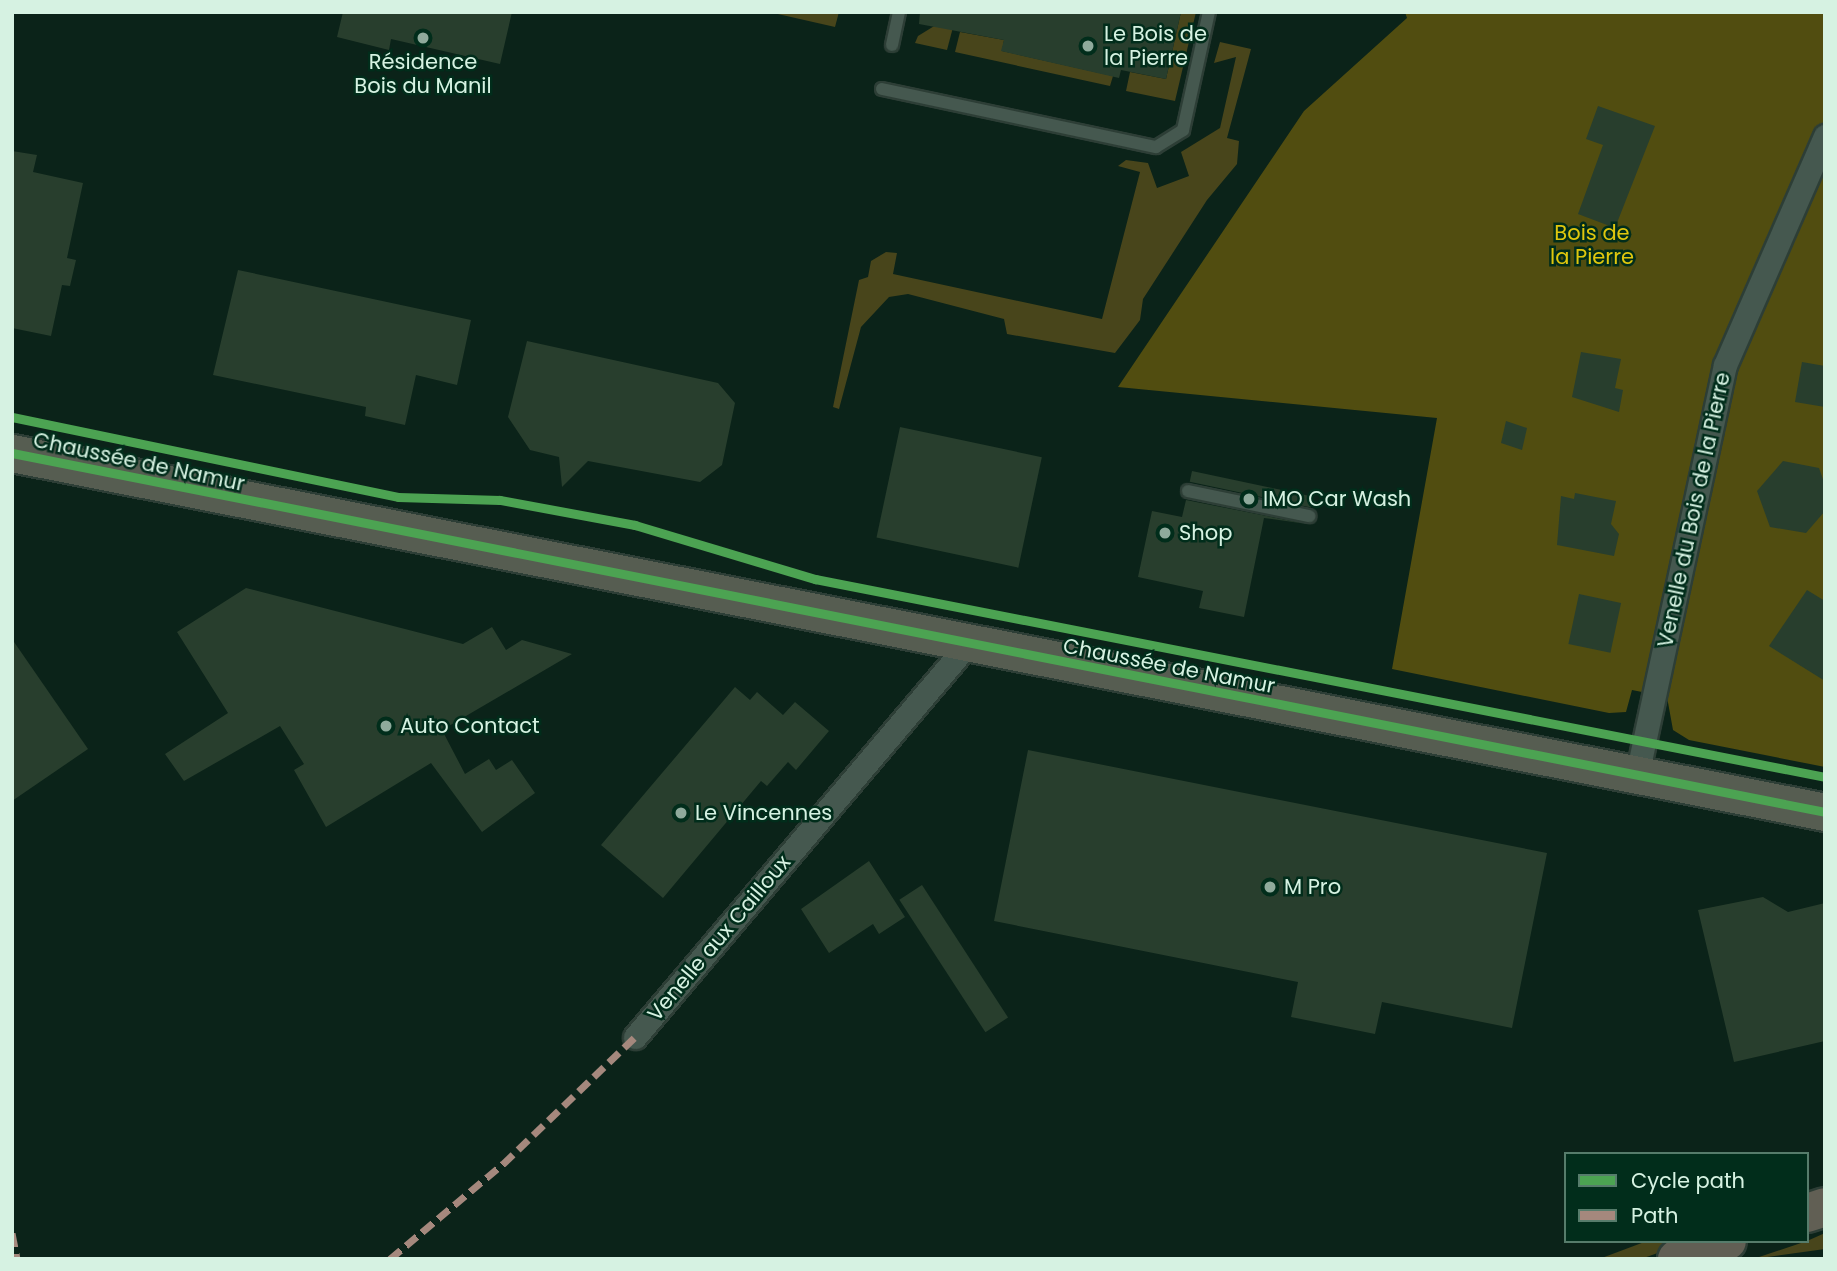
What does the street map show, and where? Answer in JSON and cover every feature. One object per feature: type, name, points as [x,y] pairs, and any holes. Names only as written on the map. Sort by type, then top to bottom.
[{"type":"highway","points":[[1677,1259],[1721,1243]]},
{"type":"main road","name":"Chaussée de Namur","points":[[12,453],[967,646],[1825,812]]},
{"type":"street","name":"Venelle du Bois de la Pierre","points":[[1637,775],[1725,365],[1825,136]]},
{"type":"street","name":"Venelle aux Cailloux","points":[[635,1037],[967,646]]},
{"type":"lane","points":[[892,45],[899,12]]},
{"type":"lane","points":[[882,89],[1156,147],[1183,130],[1209,12]]},
{"type":"lane","points":[[1188,491],[1308,516]]},
{"type":"shaded area","points":[[769,12],[839,12],[835,27]]},
{"type":"shaded area","points":[[957,12],[947,50],[915,43],[918,36]]},
{"type":"shaded area","points":[[1181,12],[1196,12],[1175,101],[1126,91],[1130,72],[1166,79]]},
{"type":"shaded area","points":[[960,32],[1004,40],[1002,51],[1113,76],[1110,86],[955,52]]},
{"type":"shaded area","points":[[1220,42],[1251,49],[1227,138],[1239,141],[1237,164],[1207,200],[1143,299],[1140,320],[1115,353],[1007,334],[1004,319],[908,294],[889,297],[861,327],[839,409],[833,407],[859,280],[868,277],[871,261],[886,252],[897,253],[893,274],[1102,319],[1140,172],[1118,166],[1126,160],[1148,163],[1157,188],[1189,176],[1181,152],[1220,128],[1236,57],[1214,63]]},
{"type":"shaded area","points":[[1825,1233],[1825,1249],[1753,1259],[1801,1243],[1809,1243],[1809,1240]]},
{"type":"shaded area","points":[[1642,1243],[1685,1243],[1641,1259],[1599,1259]]},
{"type":"green space","name":"Bois de la Pierre","points":[[1405,12],[1825,12],[1825,767],[1689,740],[1673,730],[1667,697],[1632,690],[1626,712],[1609,713],[1392,669],[1437,418],[1118,387],[1304,111],[1407,18]]},
{"type":"building","name":"Résidence Bois du Manil","points":[[343,12],[512,12],[500,64],[391,39],[389,50],[337,37]]},
{"type":"building","name":"Le Bois de la Pierre","points":[[920,12],[1181,12],[1166,79],[1121,70],[1119,78],[1001,51],[1004,40],[919,24]]},
{"type":"building","points":[[1598,106],[1655,126],[1615,228],[1578,214],[1603,145],[1586,139]]},
{"type":"building","points":[[12,151],[37,155],[33,172],[83,183],[67,258],[76,260],[70,286],[62,285],[51,336],[12,328]]},
{"type":"building","points":[[238,270],[471,320],[457,385],[416,375],[405,425],[365,416],[366,407],[213,375]]},
{"type":"building","points":[[527,341],[718,383],[735,403],[722,465],[700,482],[588,461],[562,487],[559,457],[530,450],[508,417]]},
{"type":"building","points":[[1581,352],[1621,359],[1615,388],[1623,390],[1619,412],[1572,397]]},
{"type":"building","points":[[1802,362],[1825,366],[1825,407],[1795,402]]},
{"type":"building","points":[[1506,421],[1527,428],[1522,450],[1501,443]]},
{"type":"building","points":[[900,427],[1042,457],[1018,568],[877,538]]},
{"type":"building","points":[[1783,461],[1819,468],[1825,485],[1825,511],[1806,533],[1770,527],[1757,491]]},
{"type":"building","points":[[1192,471],[1313,497],[1311,508],[1190,482]]},
{"type":"building","points":[[1575,493],[1616,501],[1611,524],[1619,534],[1614,556],[1557,545],[1561,496],[1574,499]]},
{"type":"building","points":[[1186,500],[1307,524],[1264,518],[1244,617],[1199,608],[1203,591],[1138,577],[1152,511],[1182,517]]},
{"type":"building","points":[[246,588],[463,644],[492,627],[506,650],[522,640],[572,654],[442,730],[465,774],[489,759],[496,770],[512,760],[535,793],[482,832],[431,763],[326,827],[294,770],[304,764],[280,726],[184,781],[165,754],[228,713],[177,632]]},
{"type":"building","points":[[1807,590],[1825,601],[1825,681],[1769,646]]},
{"type":"building","points":[[1579,594],[1621,603],[1610,653],[1568,644]]},
{"type":"building","points":[[12,639],[88,749],[12,801]]},
{"type":"building","name":"Le Vincennes","points":[[735,687],[750,700],[757,692],[783,715],[795,702],[829,731],[796,770],[788,762],[767,786],[761,781],[663,898],[601,845]]},
{"type":"building","name":"M Pro","points":[[1028,750],[1547,853],[1512,1028],[1382,1002],[1375,1034],[1291,1017],[1298,982],[994,921]]},
{"type":"building","points":[[869,861],[905,917],[879,934],[873,924],[829,953],[801,909]]},
{"type":"building","points":[[922,885],[1008,1018],[985,1032],[899,900]]},
{"type":"building","points":[[1763,897],[1788,912],[1825,903],[1825,1041],[1734,1062],[1698,910]]},
{"type":"marked path","points":[[390,1259],[503,1164],[635,1037]]},
{"type":"marked path","points":[[12,1233],[17,1259]]},
{"type":"cycle path","points":[[12,417],[398,497],[500,500],[635,525],[815,579],[1825,777]]},
{"type":"cycle path","points":[[12,453],[1825,812]]},
{"type":"place","name":"Résidence Bois du Manil","points":[[423,38]]},
{"type":"place","name":"Le Bois de la Pierre","points":[[1088,46]]},
{"type":"place","name":"IMO Car Wash","points":[[1249,499]]},
{"type":"place","name":"Shop","points":[[1165,533]]},
{"type":"place","name":"Auto Contact","points":[[386,726]]},
{"type":"place","name":"Le Vincennes","points":[[681,813]]},
{"type":"place","name":"M Pro","points":[[1270,887]]}]
